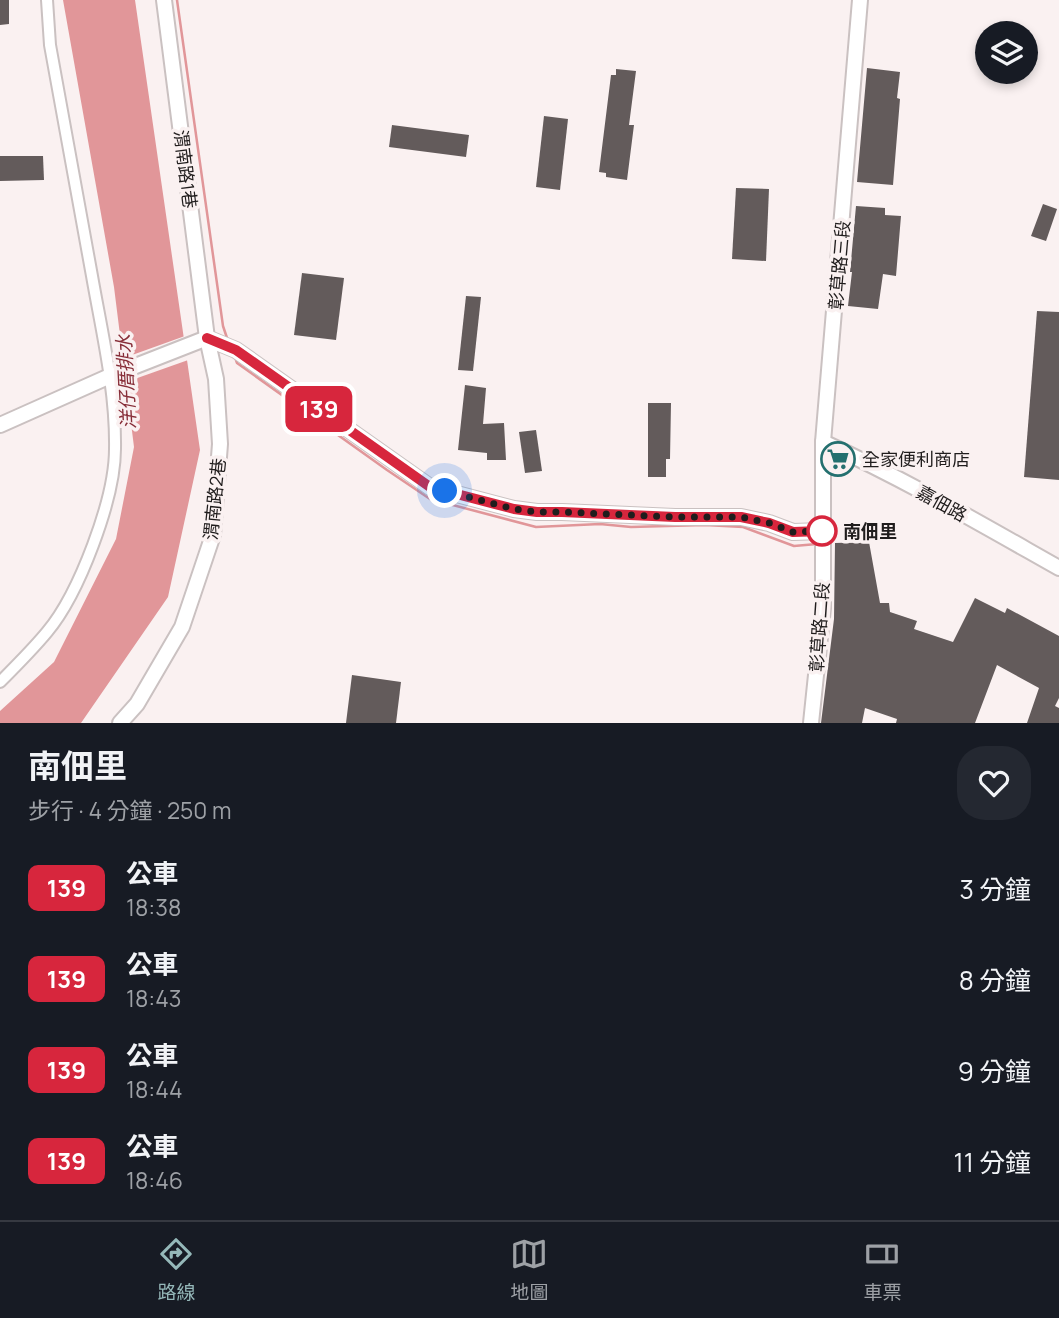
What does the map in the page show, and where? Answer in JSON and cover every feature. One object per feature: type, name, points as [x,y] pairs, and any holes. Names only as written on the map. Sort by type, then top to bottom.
[{"type":"street","points":[[0,682],[48,631],[68,600],[86,563],[105,506],[116,452],[110,376],[50,45],[47,0]]},
{"type":"street","name":"渭南路1巷","points":[[164,0],[207,338]]},
{"type":"street","name":"彰草路三段","points":[[822,531],[823,442],[860,0]]},
{"type":"street","points":[[0,425],[110,376],[207,338],[236,350],[430,487],[514,509],[537,512],[741,517],[793,532],[822,531]]},
{"type":"street","name":"渭南路2巷","points":[[120,723],[137,704],[182,627],[213,535],[220,444],[216,379],[207,338]]},
{"type":"street","name":"嘉佃路","points":[[823,442],[867,461],[1059,568]]},
{"type":"street","name":"彰草路二段","points":[[811,723],[823,608],[822,531]]},
{"type":"water","name":"洋仔厝排水","points":[[63,0],[135,0],[200,450],[168,597],[81,723],[0,723],[0,711],[54,662],[116,539],[134,447],[114,287]]},
{"type":"pier","points":[[185,336],[191,359],[129,381],[121,359]]},
{"type":"building","points":[[0,0],[9,0],[9,24],[0,25]]},
{"type":"building","points":[[867,68],[900,72],[893,185],[857,182]]},
{"type":"building","points":[[616,69],[636,71],[629,125],[634,125],[627,180],[606,177],[606,173],[599,172],[611,75],[616,75]]},
{"type":"building","points":[[544,116],[568,119],[560,190],[536,187]]},
{"type":"building","points":[[392,125],[469,135],[466,157],[389,147]]},
{"type":"building","points":[[0,156],[43,156],[44,180],[0,181]]},
{"type":"building","points":[[736,188],[769,189],[766,261],[732,259]]},
{"type":"building","points":[[1043,204],[1057,209],[1046,241],[1031,236]]},
{"type":"building","points":[[856,206],[885,208],[885,215],[901,216],[896,276],[883,274],[878,309],[848,306]]},
{"type":"building","points":[[302,273],[344,278],[336,340],[294,335]]},
{"type":"building","points":[[466,296],[481,297],[473,371],[458,370]]},
{"type":"building","points":[[1037,311],[1059,312],[1059,480],[1024,477]]},
{"type":"building","points":[[465,385],[486,388],[483,424],[504,423],[506,460],[487,460],[487,453],[458,450]]},
{"type":"building","points":[[648,403],[671,403],[670,459],[666,459],[666,477],[648,477]]},
{"type":"building","points":[[536,430],[542,471],[525,473],[519,432]]},
{"type":"building","points":[[869,542],[880,603],[889,603],[890,612],[917,621],[914,629],[953,642],[975,598],[1005,613],[1007,608],[1059,636],[1059,698],[1055,706],[1059,708],[1059,723],[1027,723],[1039,688],[997,665],[975,723],[896,723],[897,719],[865,708],[862,723],[821,723],[834,619],[835,543]]},
{"type":"building","points":[[352,675],[401,682],[396,723],[346,723]]},
{"type":"waterway","points":[[177,0],[223,326],[228,341]]},
{"type":"waterway","points":[[235,357],[237,363],[430,499],[536,527],[600,524],[631,527],[743,527],[794,546],[817,544]]},
{"type":"bus line","name":"139","points":[[207,338],[236,350],[430,487],[514,509],[537,512],[741,517],[793,532],[822,531]]},
{"type":"place","name":"全家便利商店","points":[[838,459]]},
{"type":"place","name":"南佃里","points":[[822,531]]},
{"type":"route","points":[[445,491],[514,509],[537,512],[741,517],[793,532],[822,531]]}]
